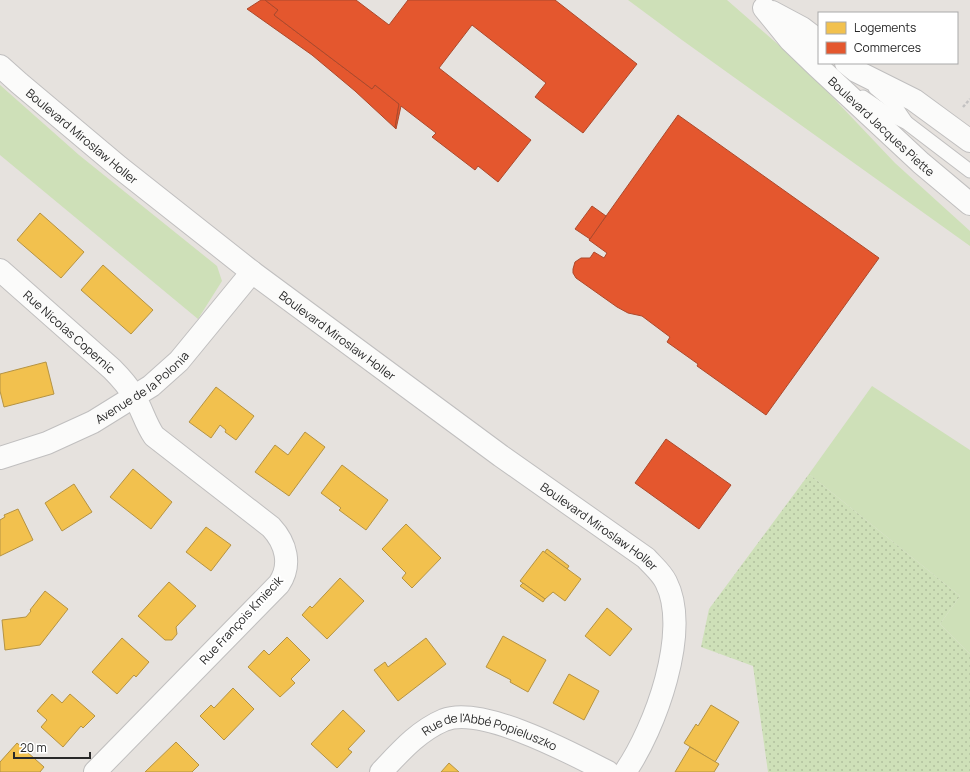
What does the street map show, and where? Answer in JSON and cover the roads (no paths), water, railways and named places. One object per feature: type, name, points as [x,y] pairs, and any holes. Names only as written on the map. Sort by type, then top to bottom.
[{"type":"street","name":"Boulevard Jacques Piette","points":[[759,4],[802,28],[818,40]]},
{"type":"street","name":"Boulevard Jacques Piette","points":[[759,4],[790,40],[817,66],[921,163],[970,204]]},
{"type":"street","name":"Boulevard Miroslaw Holler","points":[[0,66],[119,166],[252,272],[507,460],[646,558],[660,572],[666,581],[672,602],[674,636],[672,652],[664,686],[641,745],[625,772]]},
{"type":"street","name":"Boulevard Jacques Piette","points":[[851,67],[914,100],[970,141]]},
{"type":"street","name":"Rue Nicolas Copernic","points":[[0,270],[112,369],[135,397]]},
{"type":"street","name":"Avenue de la Polonia","points":[[0,458],[47,443],[94,422],[135,397],[165,375],[179,362],[252,272]]},
{"type":"street","name":"Rue François Kmiecik","points":[[95,772],[279,584],[284,576],[286,565],[285,550],[278,535],[154,436],[144,419],[135,397]]},
{"type":"street","name":"Rue de l'Abbé Popieluszko","points":[[381,772],[406,745],[419,734],[446,720],[458,717],[491,722],[520,731],[550,743],[608,772]]},
{"type":"lane","points":[[817,66],[885,112],[907,123],[970,171]]},
{"type":"lane","points":[[851,67],[893,103],[907,123]]}]
